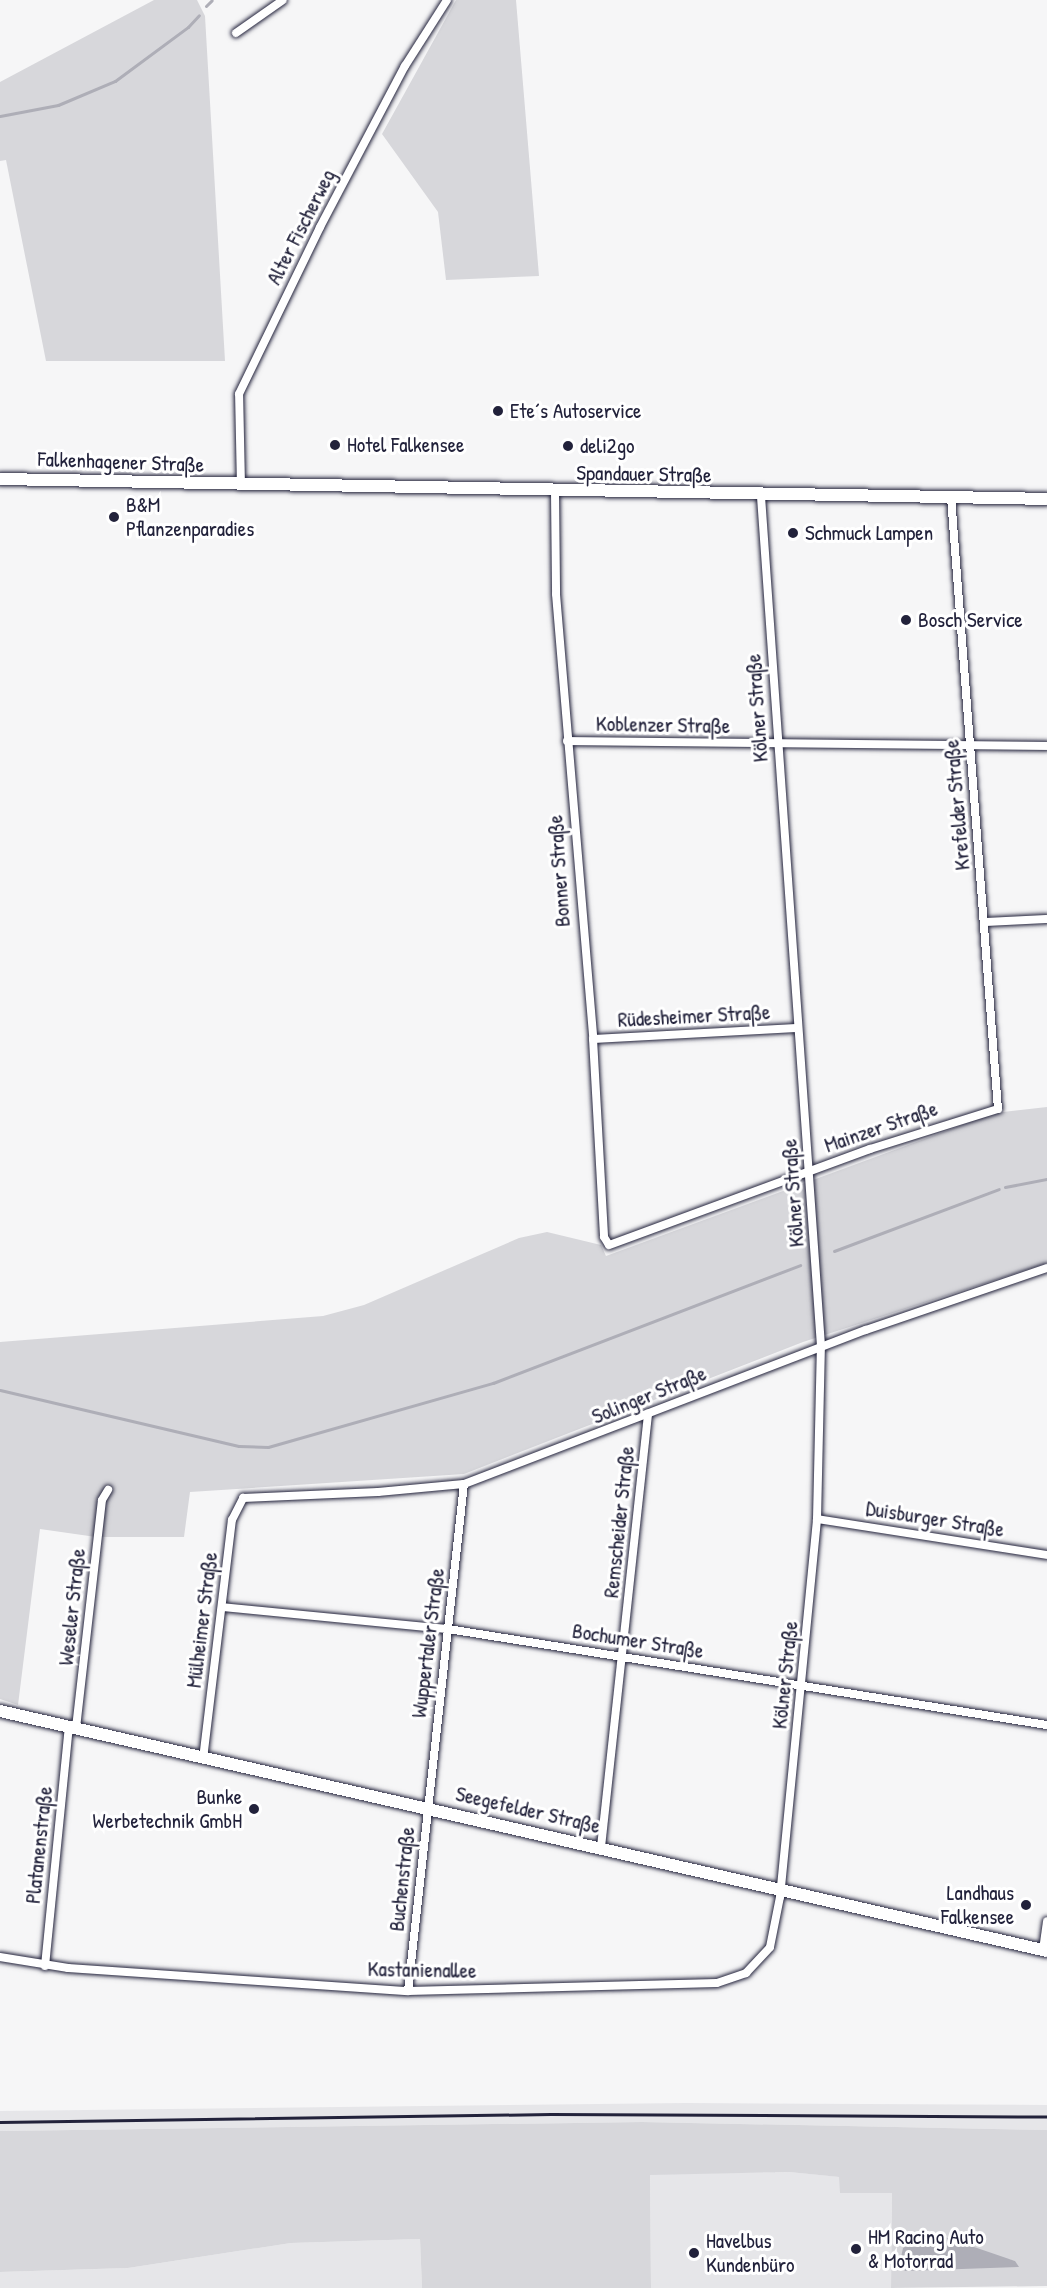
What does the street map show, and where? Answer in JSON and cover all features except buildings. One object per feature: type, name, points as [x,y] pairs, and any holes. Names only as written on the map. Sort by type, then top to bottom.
[{"type":"street","points":[[236,33],[283,0]]},
{"type":"street","name":"Alter Fischerweg","points":[[241,486],[239,394],[320,227],[405,66],[447,0]]},
{"type":"street","name":"Falkenhagener Straße","points":[[0,480],[241,486]]},
{"type":"street","name":"Spandauer Straße","points":[[241,486],[1047,499]]},
{"type":"street","name":"Bonner Straße","points":[[555,492],[556,594],[593,1039],[604,1237],[609,1245]]},
{"type":"street","name":"Kölner Straße","points":[[761,496],[797,1028],[811,1171],[821,1347],[817,1519],[780,1887]]},
{"type":"street","name":"Krefelder Straße","points":[[951,497],[998,1109]]},
{"type":"street","name":"Koblenzer Straße","points":[[567,741],[778,745],[1047,746]]},
{"type":"street","points":[[985,922],[1047,919]]},
{"type":"street","name":"Rüdesheimer Straße","points":[[593,1039],[797,1028]]},
{"type":"street","name":"Mainzer Straße","points":[[609,1245],[940,1125],[998,1109]]},
{"type":"street","name":"Solinger Straße","points":[[251,1495],[378,1492],[464,1484],[821,1347],[1047,1268]]},
{"type":"street","name":"Remscheider Straße","points":[[601,1847],[648,1414]]},
{"type":"street","name":"Wuppertaler Straße","points":[[427,1807],[464,1484]]},
{"type":"street","name":"Weseler Straße","points":[[73,1728],[102,1500],[108,1490]]},
{"type":"street","name":"Mülheimer Straße","points":[[203,1759],[232,1520],[243,1498],[251,1495]]},
{"type":"street","name":"Duisburger Straße","points":[[817,1519],[1047,1555]]},
{"type":"street","name":"Bochumer Straße","points":[[222,1607],[448,1629],[622,1655],[1047,1725]]},
{"type":"street","name":"Seegefelder Straße","points":[[0,1710],[203,1759],[780,1887],[1045,1950]]},
{"type":"street","name":"Platanenstraße","points":[[45,1966],[73,1728]]},
{"type":"street","name":"Buchenstraße","points":[[408,1991],[427,1807]]},
{"type":"street","name":"Kastanienallee","points":[[0,1958],[45,1966],[408,1991],[731,1980],[760,1962],[770,1947],[780,1887]]},
{"type":"street","points":[[1045,1950],[1047,1921]]},
{"type":"shaded area","points":[[154,0],[197,0],[205,16],[225,361],[46,361],[6,160],[0,161],[0,82]]},
{"type":"shaded area","points":[[456,0],[516,0],[539,276],[446,280],[438,212],[382,134]]},
{"type":"shaded area","points":[[1047,1107],[1047,1263],[803,1342],[464,1474],[190,1492],[184,1537],[96,1537],[40,1529],[18,1705],[0,1699],[0,1342],[323,1316],[364,1305],[519,1238],[547,1232],[601,1245],[606,1256],[995,1113]]},
{"type":"shaded area","points":[[686,2103],[1047,2105],[1047,2130],[642,2122],[0,2131],[0,2111]]},
{"type":"shaded area","points":[[642,2122],[1047,2130],[1047,2286],[891,2288],[892,2193],[840,2193],[839,2177],[789,2172],[650,2175],[651,2288],[422,2288],[420,2239],[291,2243],[128,2268],[0,2272],[0,2131]],"holes":[[[939,2235],[978,2251],[1015,2261],[903,2248]]]},
{"type":"shaded area","points":[[789,2172],[840,2177],[841,2193],[892,2193],[891,2288],[651,2288],[650,2174]]},
{"type":"shaded area","points":[[939,2235],[1015,2261],[1019,2267],[905,2271],[900,2262],[903,2248],[921,2236]]},
{"type":"shaded area","points":[[420,2239],[422,2288],[0,2288],[0,2272],[128,2268],[291,2243]]},
{"type":"waterway","points":[[206,6],[212,0]]},
{"type":"waterway","points":[[0,116],[58,105],[115,81],[188,27],[199,15]]},
{"type":"waterway","points":[[1005,1187],[1047,1179]]},
{"type":"waterway","points":[[834,1251],[999,1189]]},
{"type":"waterway","points":[[0,1390],[239,1446],[268,1447],[493,1383],[800,1265]]},
{"type":"railway","points":[[0,2122],[551,2114],[1047,2117]]},
{"type":"place","name":"Ete´s Autoservice","points":[[498,411]]},
{"type":"place","name":"Hotel Falkensee","points":[[335,445]]},
{"type":"place","name":"deli2go","points":[[568,446]]},
{"type":"place","name":"B&M Pflanzenparadies","points":[[114,517]]},
{"type":"place","name":"Schmuck Lampen","points":[[793,533]]},
{"type":"place","name":"Bosch Service","points":[[906,620]]},
{"type":"place","name":"Bunke Werbetechnik GmbH","points":[[254,1809]]},
{"type":"place","name":"Landhaus Falkensee","points":[[1026,1905]]},
{"type":"place","name":"HM Racing Auto & Motorrad","points":[[856,2249]]},
{"type":"place","name":"Havelbus Kundenbüro","points":[[694,2253]]}]
